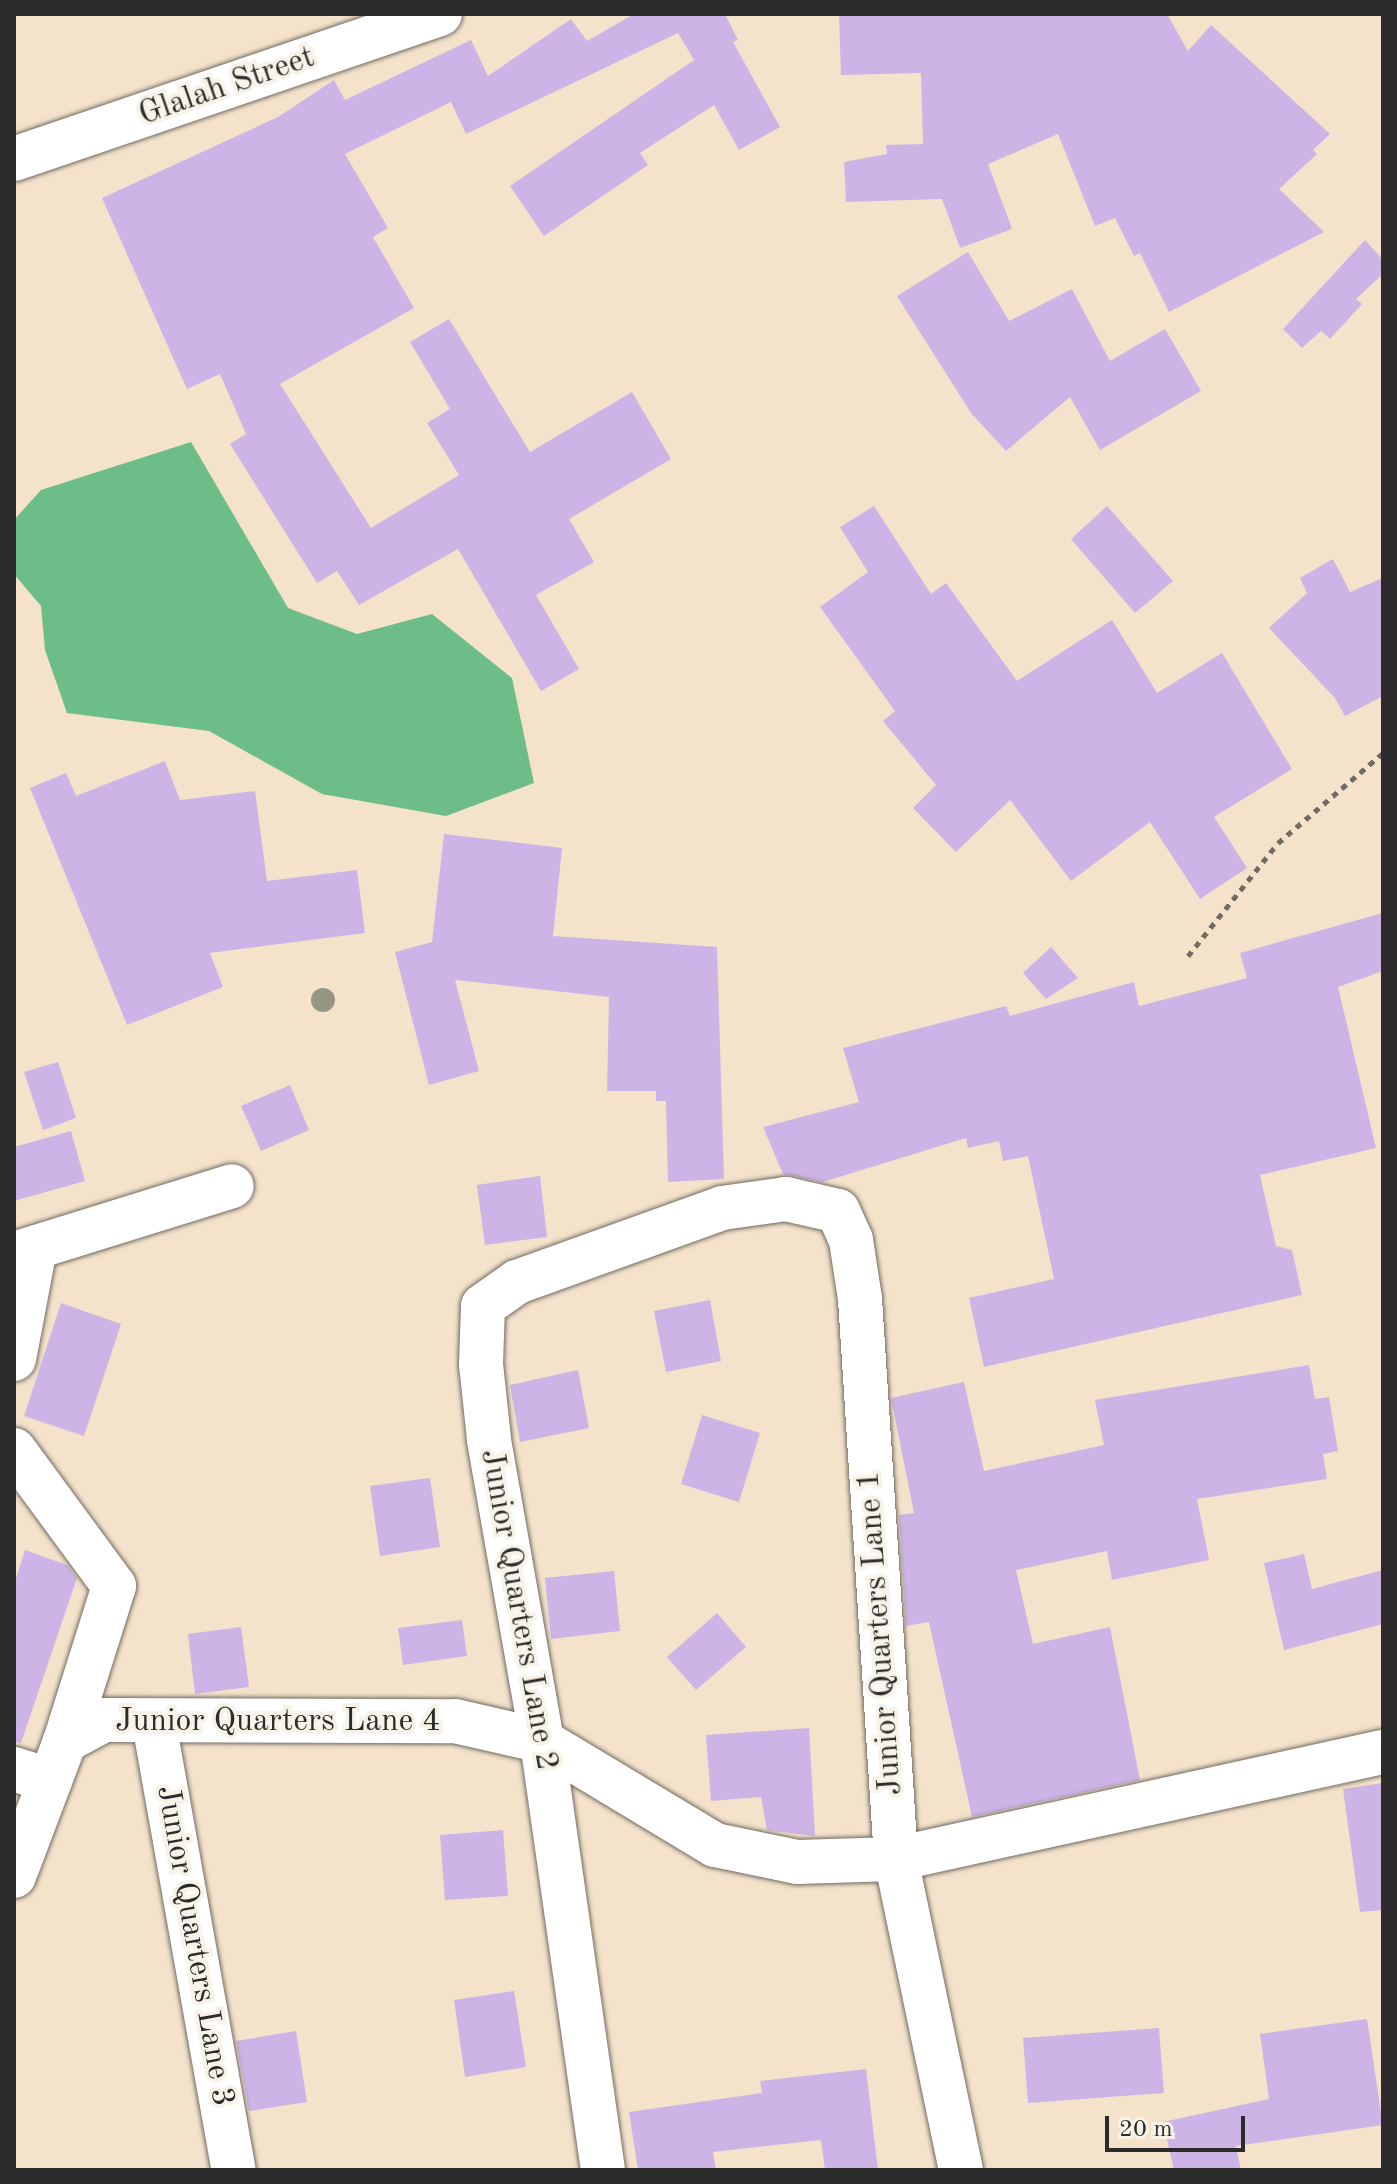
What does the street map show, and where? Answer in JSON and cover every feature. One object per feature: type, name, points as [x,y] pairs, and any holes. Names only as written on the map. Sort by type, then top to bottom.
[{"type":"street","name":"Glalah Street","points":[[14,159],[440,14]]},
{"type":"street","points":[[14,1359],[25,1251],[232,1186]]},
{"type":"street","name":"Junior Quarters Lane 1","points":[[722,1208],[786,1199],[838,1211],[851,1240],[860,1299],[896,1859],[961,2170]]},
{"type":"street","name":"Junior Quarters Lane 2","points":[[603,2170],[542,1741],[489,1439],[481,1364],[483,1306],[517,1282],[722,1208]]},
{"type":"street","points":[[14,1450],[114,1586],[65,1741],[32,1775],[14,1876]]},
{"type":"street","name":"Junior Quarters Lane 4","points":[[65,1741],[104,1720],[154,1723],[455,1721],[542,1741],[715,1845],[797,1862],[896,1859],[1383,1752]]},
{"type":"street","name":"Junior Quarters Lane 3","points":[[154,1723],[234,2170]]},
{"type":"path","points":[[1188,956],[1278,843],[1383,753]]},
{"type":"green space","points":[[191,442],[288,608],[357,634],[432,614],[512,678],[534,783],[446,816],[322,794],[209,731],[67,713],[45,650],[41,606],[14,574],[14,520],[41,490]]},
{"type":"building","points":[[634,14],[725,14],[738,40],[733,42],[780,127],[739,150],[714,105],[640,153],[648,165],[544,236],[510,186],[694,60],[678,33],[466,134],[451,102],[345,154],[388,228],[373,237],[414,308],[280,384],[371,528],[459,475],[427,423],[450,409],[410,342],[449,319],[530,452],[632,392],[671,459],[569,519],[594,562],[536,595],[579,669],[541,691],[458,549],[359,605],[337,571],[317,583],[230,444],[246,434],[220,374],[187,389],[102,198],[278,117],[334,80],[345,100],[471,40],[488,76],[571,19],[587,41]]},
{"type":"building","points":[[839,14],[1167,14],[1188,51],[1211,25],[1330,134],[1313,150],[1317,154],[1279,189],[1324,232],[1169,312],[1140,253],[1134,256],[1115,218],[1095,226],[1058,134],[988,164],[1012,229],[960,248],[942,199],[846,202],[844,162],[887,154],[886,145],[923,144],[921,73],[841,75]]},
{"type":"building","points":[[1365,240],[1383,260],[1383,274],[1356,299],[1362,304],[1330,339],[1321,331],[1302,348],[1283,329]]},
{"type":"building","points":[[968,252],[1009,321],[1072,289],[1110,361],[1165,329],[1201,391],[1100,450],[1070,397],[1006,451],[971,413],[897,296]]},
{"type":"building","points":[[874,506],[931,594],[946,583],[1017,681],[1112,620],[1157,693],[1222,653],[1292,769],[1214,817],[1247,868],[1200,899],[1150,822],[1071,881],[1010,800],[956,852],[913,808],[936,785],[883,721],[895,711],[820,607],[868,572],[840,527]]},
{"type":"building","points":[[1107,506],[1173,581],[1135,613],[1071,539]]},
{"type":"building","points":[[1333,559],[1350,592],[1383,578],[1383,696],[1345,716],[1335,698],[1269,628],[1307,593],[1300,578]]},
{"type":"building","points":[[165,761],[180,800],[255,791],[267,881],[357,870],[365,933],[210,953],[223,987],[127,1025],[30,788],[66,773],[76,796]]},
{"type":"building","points":[[444,834],[562,848],[553,936],[717,947],[724,1179],[668,1182],[666,1101],[656,1101],[656,1091],[607,1091],[609,997],[455,980],[479,1071],[429,1085],[395,952],[432,942]]},
{"type":"building","points":[[1383,913],[1383,971],[1338,987],[1376,1148],[1260,1175],[1276,1246],[1292,1250],[1302,1295],[984,1367],[969,1298],[1054,1279],[1028,1156],[1003,1161],[999,1141],[968,1148],[966,1138],[823,1182],[783,1174],[763,1127],[859,1102],[843,1048],[1006,1006],[1010,1016],[1134,982],[1139,1006],[1247,978],[1240,953]]},
{"type":"building","points":[[1051,947],[1078,978],[1046,999],[1023,973]]},
{"type":"building","points":[[58,1062],[76,1118],[43,1130],[24,1072]]},
{"type":"building","points":[[290,1085],[309,1130],[261,1151],[241,1106]]},
{"type":"building","points":[[71,1131],[85,1181],[14,1201],[14,1147]]},
{"type":"building","points":[[540,1176],[547,1237],[485,1245],[477,1185]]},
{"type":"building","points":[[710,1300],[721,1361],[666,1372],[654,1311]]},
{"type":"building","points":[[61,1303],[121,1324],[84,1436],[24,1416]]},
{"type":"building","points":[[1309,1365],[1315,1399],[1329,1397],[1338,1451],[1323,1454],[1327,1479],[1197,1499],[1209,1560],[1112,1580],[1107,1551],[1016,1570],[1033,1644],[1110,1627],[1140,1780],[972,1817],[929,1622],[906,1626],[899,1515],[914,1513],[891,1398],[964,1382],[984,1471],[1104,1445],[1095,1400]]},
{"type":"building","points":[[578,1370],[589,1428],[520,1442],[510,1385]]},
{"type":"building","points":[[702,1415],[760,1433],[739,1502],[681,1484]]},
{"type":"building","points":[[430,1478],[440,1547],[380,1556],[370,1486]]},
{"type":"building","points":[[25,1550],[67,1565],[77,1578],[21,1743],[14,1742],[14,1584]]},
{"type":"building","points":[[1304,1554],[1312,1589],[1383,1570],[1383,1624],[1284,1650],[1264,1563]]},
{"type":"building","points":[[614,1571],[620,1631],[551,1639],[545,1578]]},
{"type":"building","points":[[717,1613],[746,1647],[696,1690],[667,1657]]},
{"type":"building","points":[[462,1620],[467,1656],[403,1665],[398,1628]]},
{"type":"building","points":[[241,1627],[249,1687],[195,1694],[188,1634]]},
{"type":"building","points":[[809,1728],[815,1836],[767,1830],[761,1797],[711,1801],[706,1735]]},
{"type":"building","points":[[1383,1783],[1383,1910],[1360,1912],[1343,1789]]},
{"type":"building","points":[[503,1830],[508,1896],[445,1900],[440,1835]]},
{"type":"building","points":[[514,1991],[526,2067],[465,2077],[454,2000]]},
{"type":"building","points":[[1367,2019],[1383,2125],[1236,2146],[1241,2170],[1174,2170],[1163,2122],[1269,2099],[1260,2034]]},
{"type":"building","points":[[1159,2028],[1164,2093],[1028,2103],[1023,2038]]},
{"type":"building","points":[[296,2031],[307,2102],[249,2111],[236,2041]]},
{"type":"building","points":[[866,2069],[878,2170],[825,2170],[821,2140],[713,2152],[716,2170],[638,2170],[629,2112],[762,2093],[760,2081]]}]
